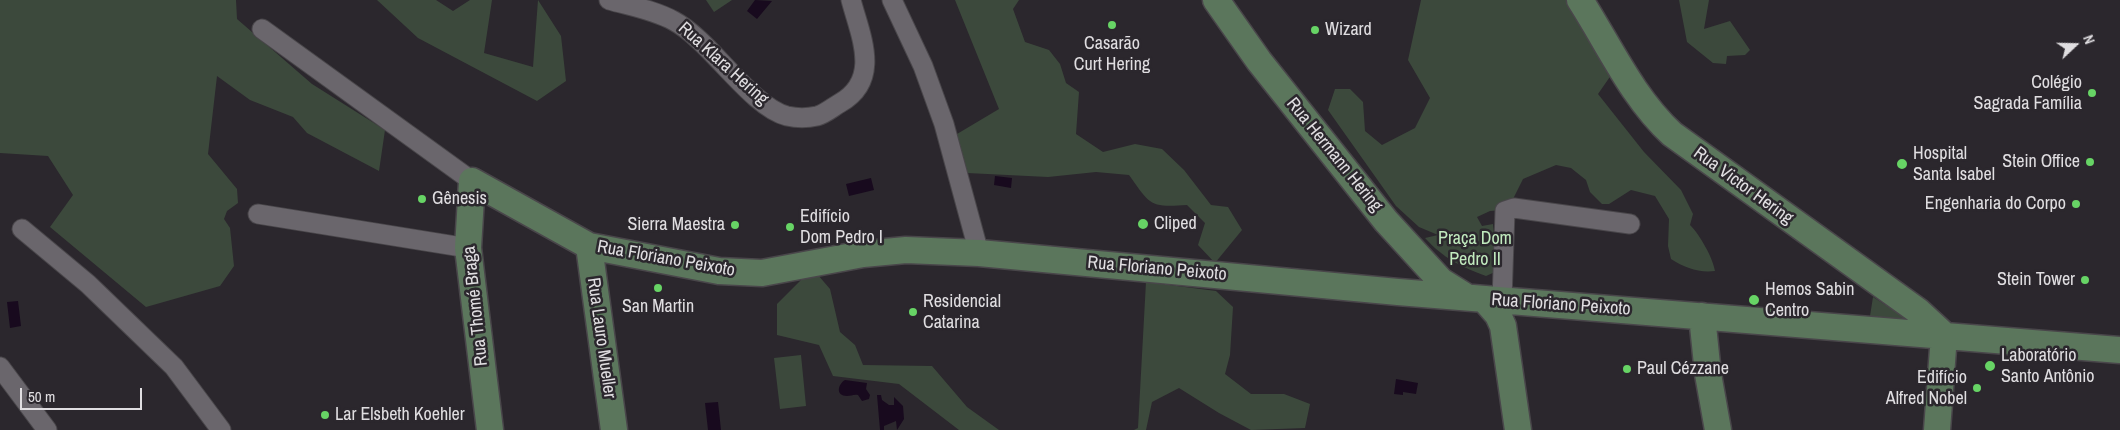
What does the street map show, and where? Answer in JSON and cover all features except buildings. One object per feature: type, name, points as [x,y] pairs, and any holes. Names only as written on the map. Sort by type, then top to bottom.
[{"type":"street","name":"Rua Klara Hering","points":[[609,0],[650,11],[674,20],[694,34],[765,104],[786,116],[799,117],[819,115],[849,98],[862,80],[866,62],[865,47],[851,0]]},
{"type":"street","points":[[892,0],[923,66],[944,124],[979,253]]},
{"type":"street","name":"Rua Hermann Hering","points":[[1216,0],[1259,61],[1386,221],[1441,281],[1484,298]]},
{"type":"street","name":"Rua Victor Hering","points":[[1580,0],[1654,117],[1672,134],[1913,307],[1944,335]]},
{"type":"street","name":"Rua Floriano Peixoto","points":[[262,29],[472,181],[589,246],[719,271],[762,272],[825,260],[906,250],[979,253],[1484,298],[2120,350]]},
{"type":"street","name":"Rua Thomé Braga","points":[[472,181],[468,248],[490,430]]},
{"type":"street","points":[[1518,430],[1503,326],[1498,315],[1484,298],[1505,211],[1514,208],[1630,224]]},
{"type":"street","points":[[258,214],[468,248]]},
{"type":"street","points":[[22,229],[88,284],[174,367],[221,430]]},
{"type":"street","name":"Rua Lauro Mueller","points":[[589,246],[614,430]]},
{"type":"street","points":[[1503,326],[1514,313],[1534,302]]},
{"type":"street","points":[[1702,316],[1708,374],[1718,430]]},
{"type":"street","points":[[1937,430],[1944,335]]},
{"type":"street","points":[[0,367],[46,430]]},
{"type":"green space","points":[[0,0],[236,0],[237,19],[312,84],[385,130],[379,171],[307,133],[293,117],[250,100],[217,76],[208,154],[237,189],[238,203],[227,211],[224,219],[230,228],[234,266],[220,286],[146,307],[50,227],[73,195],[48,156],[0,153]]},
{"type":"green space","points":[[377,0],[436,0],[453,11],[470,0],[492,0],[484,53],[533,67],[538,0],[561,36],[566,81],[537,101],[418,38]]},
{"type":"green space","points":[[706,0],[732,0],[714,12]]},
{"type":"green space","points":[[955,0],[1019,0],[1013,9],[1025,42],[1049,50],[1060,64],[1066,83],[1079,92],[1076,134],[1103,152],[1135,144],[1162,149],[1184,170],[1211,205],[1228,207],[1242,230],[1215,263],[1198,245],[1205,223],[1187,205],[1165,206],[1152,202],[1129,175],[1096,172],[1048,177],[967,173],[961,160],[957,134],[999,109]]},
{"type":"green space","name":"Praça Dom Pedro II","points":[[1421,0],[1571,0],[1614,71],[1598,94],[1644,152],[1681,190],[1693,214],[1690,225],[1706,247],[1715,271],[1692,269],[1671,259],[1668,246],[1669,219],[1655,196],[1631,190],[1609,204],[1602,204],[1590,192],[1586,180],[1571,168],[1556,165],[1523,179],[1512,201],[1503,210],[1490,211],[1477,217],[1482,226],[1493,224],[1497,265],[1495,272],[1486,276],[1468,269],[1453,261],[1432,245],[1425,238],[1438,235],[1419,227],[1396,206],[1328,110],[1335,89],[1350,89],[1363,102],[1365,131],[1382,145],[1415,128],[1430,98],[1408,60]]},
{"type":"green space","points":[[1679,0],[1709,0],[1704,29],[1730,21],[1750,50],[1745,55],[1727,56],[1726,64],[1713,63],[1687,42]]},
{"type":"green space","points":[[818,275],[830,289],[840,332],[855,345],[863,365],[932,366],[967,407],[999,430],[959,430],[899,384],[833,376],[819,345],[777,335],[777,304],[805,276]]},
{"type":"green space","points":[[1146,282],[1216,291],[1233,307],[1230,355],[1225,374],[1251,394],[1284,394],[1310,404],[1305,428],[1251,430],[1179,388],[1152,402],[1146,430],[1134,430],[1138,428]]},
{"type":"green space","points":[[1873,297],[1903,316],[1925,323],[1870,316]]},
{"type":"green space","points":[[801,355],[806,406],[780,409],[774,358]]},
{"type":"shaded area","points":[[755,0],[772,1],[757,19],[747,11]]},
{"type":"shaded area","points":[[995,176],[1012,178],[1011,188],[994,185]]},
{"type":"shaded area","points":[[871,178],[874,190],[849,196],[846,184]]},
{"type":"shaded area","points":[[18,301],[21,326],[10,328],[7,302]]},
{"type":"shaded area","points":[[1396,379],[1418,383],[1416,394],[1403,392],[1403,395],[1394,394]]},
{"type":"shaded area","points":[[845,380],[867,383],[866,389],[870,395],[869,399],[862,401],[858,395],[847,396],[841,394],[839,387]]},
{"type":"shaded area","points":[[877,395],[881,395],[882,400],[889,405],[894,405],[894,397],[903,406],[904,419],[897,430],[896,421],[884,426],[884,430],[880,430]]},
{"type":"shaded area","points":[[718,402],[721,430],[708,430],[705,403]]},
{"type":"place","name":"Casarão Curt Hering","points":[[1112,25]]},
{"type":"place","name":"Wizard","points":[[1315,30]]},
{"type":"place","name":"Colégio Sagrada Família","points":[[2092,93]]},
{"type":"place","name":"Stein Office","points":[[2090,162]]},
{"type":"place","name":"Hospital Santa Isabel","points":[[1902,164]]},
{"type":"place","name":"Gênesis","points":[[422,199]]},
{"type":"place","name":"Engenharia do Corpo","points":[[2076,204]]},
{"type":"place","name":"Cliped","points":[[1143,224]]},
{"type":"place","name":"Sierra Maestra","points":[[735,225]]},
{"type":"place","name":"Edifício Dom Pedro I","points":[[790,227]]},
{"type":"place","name":"Stein Tower","points":[[2085,280]]},
{"type":"place","name":"San Martin","points":[[658,288]]},
{"type":"place","name":"Hemos Sabin Centro","points":[[1754,300]]},
{"type":"place","name":"Residencial Catarina","points":[[913,312]]},
{"type":"place","name":"Laboratório Santo Antônio","points":[[1990,366]]},
{"type":"place","name":"Paul Cézzane","points":[[1627,369]]},
{"type":"place","name":"Edifício Alfred Nobel","points":[[1977,388]]},
{"type":"place","name":"Lar Elsbeth Koehler","points":[[325,415]]}]
